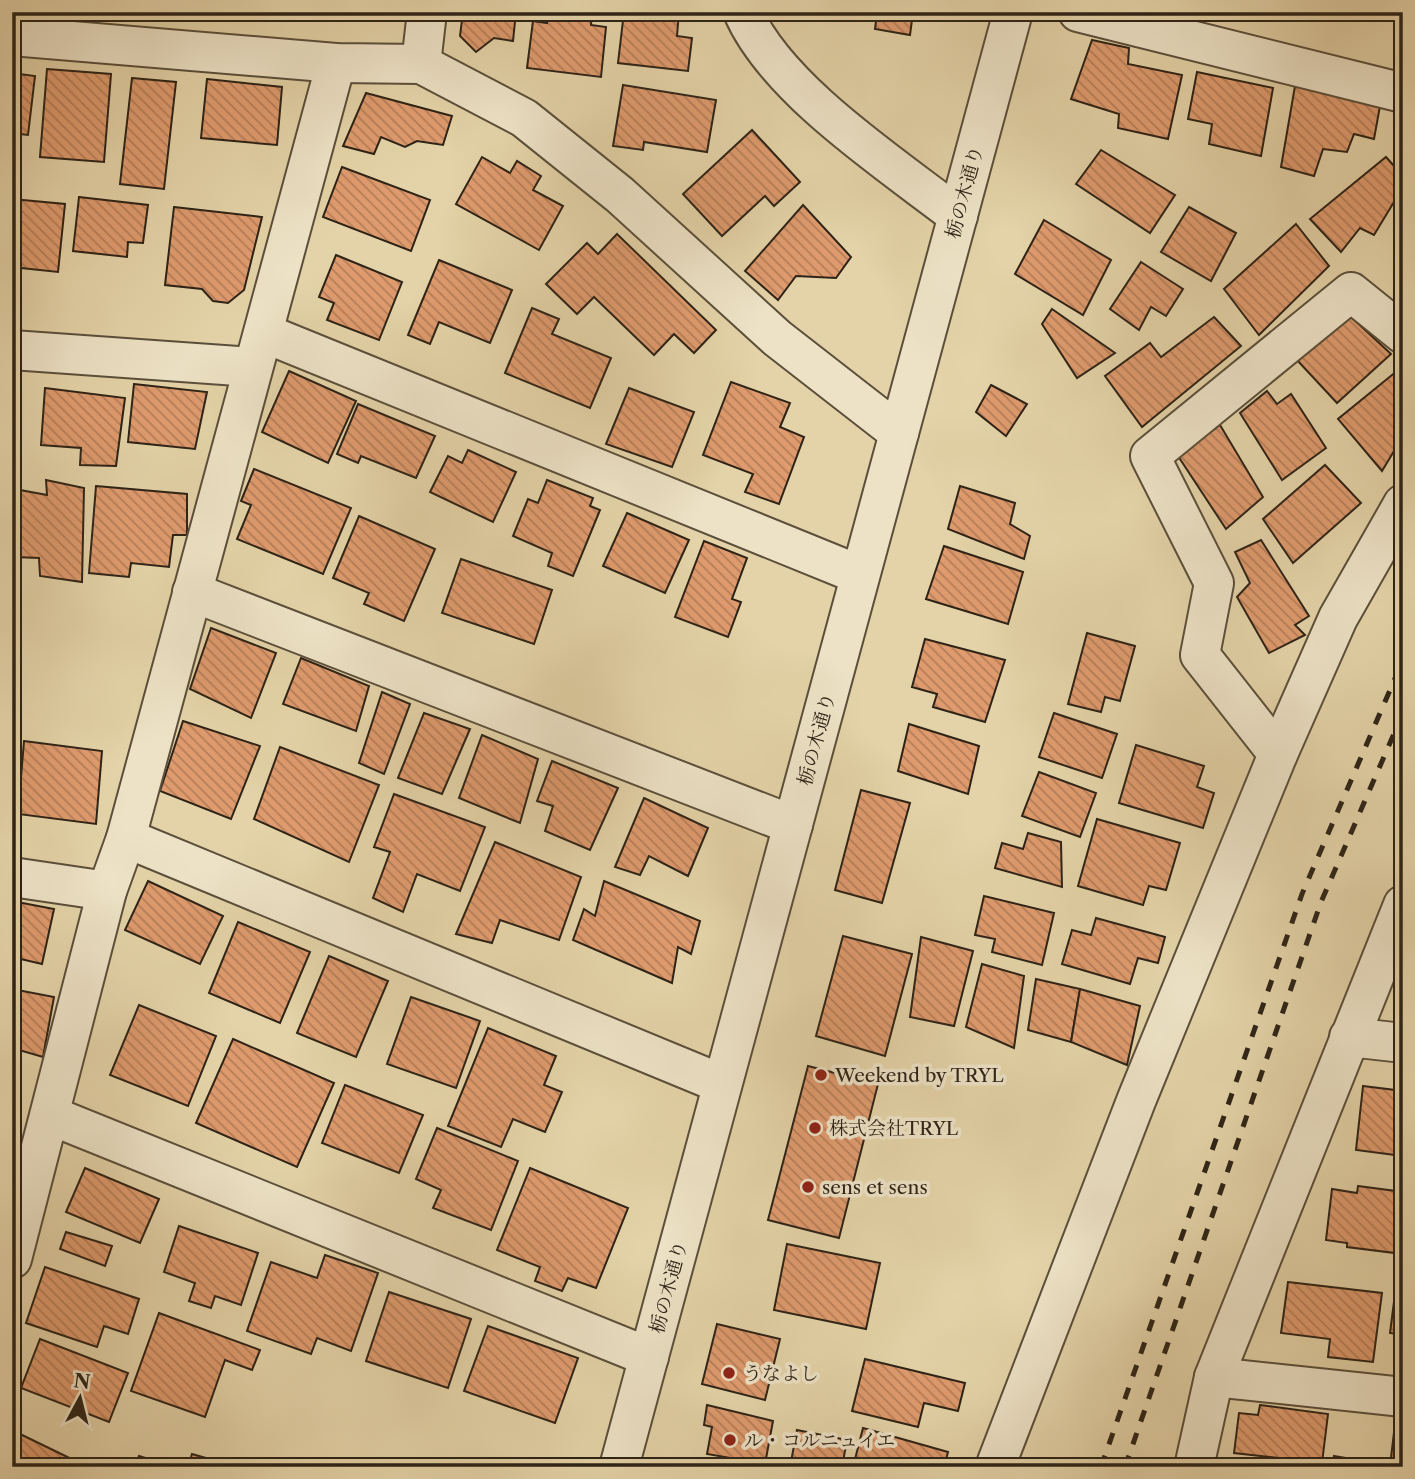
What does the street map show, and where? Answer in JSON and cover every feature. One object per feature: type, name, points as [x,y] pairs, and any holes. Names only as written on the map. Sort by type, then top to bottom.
[{"type":"street","points":[[421,64],[427,12]]},
{"type":"street","points":[[743,12],[754,37],[827,115],[958,216]]},
{"type":"street","name":"栃の木通り","points":[[619,1467],[1013,12]]},
{"type":"street","points":[[1078,12],[1403,93]]},
{"type":"street","points":[[12,36],[336,63],[421,64],[524,118],[620,195],[777,338],[899,433]]},
{"type":"street","points":[[12,1259],[52,1116],[107,891],[126,838],[336,63]]},
{"type":"street","points":[[1278,754],[1200,655],[1214,583],[1150,456],[1350,292],[1403,334]]},
{"type":"street","points":[[12,350],[258,350],[860,575]]},
{"type":"street","points":[[995,1467],[1136,1101],[1278,754],[1338,618],[1403,505]]},
{"type":"street","points":[[192,592],[793,825]]},
{"type":"street","points":[[126,838],[722,1084]]},
{"type":"street","points":[[12,877],[107,891]]},
{"type":"street","points":[[1194,1467],[1214,1377],[1403,905]]},
{"type":"street","points":[[1349,1037],[1403,1043]]},
{"type":"street","points":[[52,1116],[649,1357]]},
{"type":"street","points":[[1214,1377],[1403,1397]]},
{"type":"building","points":[[463,12],[516,12],[513,41],[494,38],[476,52],[460,36]]},
{"type":"building","points":[[548,12],[592,12],[591,25],[606,27],[601,77],[527,68],[533,21],[547,23]]},
{"type":"building","points":[[624,12],[679,12],[677,36],[692,38],[688,71],[618,63]]},
{"type":"building","points":[[868,12],[913,12],[910,35],[875,29],[877,14]]},
{"type":"building","points":[[1092,40],[1129,48],[1128,64],[1182,75],[1168,139],[1118,128],[1119,114],[1071,99]]},
{"type":"building","points":[[47,69],[111,74],[104,162],[40,157]]},
{"type":"building","points":[[1197,72],[1273,88],[1261,156],[1209,144],[1212,124],[1188,119]]},
{"type":"building","points":[[12,73],[35,76],[28,135],[12,133]]},
{"type":"building","points":[[132,78],[176,82],[164,189],[120,184]]},
{"type":"building","points":[[207,79],[282,87],[277,145],[201,138]]},
{"type":"building","points":[[623,85],[716,100],[707,152],[644,142],[643,150],[613,146]]},
{"type":"building","points":[[1295,86],[1380,106],[1374,139],[1354,134],[1347,152],[1323,149],[1314,176],[1281,167]]},
{"type":"building","points":[[366,93],[452,116],[443,145],[417,141],[405,147],[381,137],[374,154],[343,146]]},
{"type":"building","points":[[752,130],[800,182],[774,206],[765,196],[722,236],[683,194]]},
{"type":"building","points":[[1101,150],[1175,195],[1150,233],[1076,184]]},
{"type":"building","points":[[482,157],[510,173],[517,161],[541,176],[533,190],[563,206],[539,250],[456,204]]},
{"type":"building","points":[[1386,157],[1403,176],[1403,187],[1374,235],[1360,228],[1341,252],[1310,219]]},
{"type":"building","points":[[342,167],[430,200],[411,251],[323,217]]},
{"type":"building","points":[[79,197],[148,205],[143,243],[128,242],[127,257],[73,251]]},
{"type":"building","points":[[12,199],[65,204],[58,272],[12,267]]},
{"type":"building","points":[[803,205],[851,257],[836,278],[796,276],[778,300],[745,271]]},
{"type":"building","points":[[174,207],[262,217],[244,290],[228,303],[213,301],[202,289],[165,285]]},
{"type":"building","points":[[1189,207],[1236,233],[1211,281],[1161,252]]},
{"type":"building","points":[[1403,216],[1403,237],[1394,230]]},
{"type":"building","points":[[1044,220],[1111,260],[1083,315],[1015,274]]},
{"type":"building","points":[[1296,224],[1329,266],[1259,335],[1224,289]]},
{"type":"building","points":[[617,234],[716,330],[694,353],[674,334],[654,355],[594,297],[577,314],[546,284],[587,243],[598,254]]},
{"type":"building","points":[[336,255],[402,282],[379,340],[327,320],[334,303],[319,297]]},
{"type":"building","points":[[439,260],[512,290],[490,343],[439,322],[430,344],[408,335]]},
{"type":"building","points":[[1141,262],[1183,289],[1166,316],[1151,307],[1139,330],[1110,309]]},
{"type":"building","points":[[532,308],[559,319],[552,334],[611,358],[590,408],[505,373]]},
{"type":"building","points":[[1052,309],[1115,353],[1077,378],[1042,324]]},
{"type":"building","points":[[1349,315],[1391,354],[1337,403],[1297,360]]},
{"type":"building","points":[[1214,317],[1241,346],[1142,427],[1105,376],[1150,343],[1161,357]]},
{"type":"building","points":[[1403,366],[1403,436],[1382,471],[1338,419]]},
{"type":"building","points":[[289,371],[356,401],[328,463],[262,432]]},
{"type":"building","points":[[731,382],[790,403],[780,427],[804,437],[779,504],[745,492],[753,474],[703,455]]},
{"type":"building","points":[[134,384],[207,392],[195,449],[128,442]]},
{"type":"building","points":[[991,385],[1027,404],[1006,436],[976,412]]},
{"type":"building","points":[[45,388],[125,398],[116,466],[80,465],[81,448],[41,445]]},
{"type":"building","points":[[629,388],[694,412],[672,467],[606,444]]},
{"type":"building","points":[[1267,391],[1277,404],[1291,394],[1326,448],[1282,480],[1240,413]]},
{"type":"building","points":[[358,404],[435,436],[416,478],[361,456],[358,463],[337,454]]},
{"type":"building","points":[[1220,425],[1263,497],[1226,529],[1178,456]]},
{"type":"building","points":[[468,450],[516,472],[493,522],[430,492],[448,456],[462,463]]},
{"type":"building","points":[[1325,465],[1361,503],[1293,563],[1263,519]]},
{"type":"building","points":[[254,469],[351,508],[323,574],[237,539],[251,505],[241,501]]},
{"type":"building","points":[[46,480],[84,488],[82,582],[40,576],[39,558],[15,557],[20,490],[47,495]]},
{"type":"building","points":[[547,480],[593,498],[590,506],[600,510],[573,576],[548,566],[552,553],[513,536],[528,499],[538,503]]},
{"type":"building","points":[[96,486],[187,494],[187,535],[173,535],[169,567],[131,563],[129,577],[89,573]]},
{"type":"building","points":[[960,486],[1015,503],[1010,524],[1030,536],[1024,559],[948,529]]},
{"type":"building","points":[[627,513],[689,540],[665,593],[603,566]]},
{"type":"building","points":[[359,516],[435,549],[404,621],[364,604],[369,593],[333,578]]},
{"type":"building","points":[[1261,540],[1309,616],[1295,625],[1305,635],[1269,653],[1237,597],[1250,583],[1235,552]]},
{"type":"building","points":[[704,541],[747,558],[732,599],[741,602],[728,637],[675,617]]},
{"type":"building","points":[[944,546],[1023,572],[1008,624],[926,599]]},
{"type":"building","points":[[461,559],[552,590],[534,644],[442,613]]},
{"type":"building","points":[[211,628],[276,653],[251,718],[190,689]]},
{"type":"building","points":[[1087,633],[1135,646],[1120,701],[1105,697],[1101,712],[1068,704]]},
{"type":"building","points":[[925,639],[1005,660],[985,722],[933,707],[937,694],[912,687]]},
{"type":"building","points":[[301,658],[369,686],[356,731],[283,704]]},
{"type":"building","points":[[382,692],[410,704],[384,774],[359,763]]},
{"type":"building","points":[[424,713],[470,729],[442,794],[398,778]]},
{"type":"building","points":[[1054,713],[1117,734],[1102,778],[1039,757]]},
{"type":"building","points":[[183,721],[260,746],[231,819],[160,791]]},
{"type":"building","points":[[909,724],[979,746],[968,794],[898,771]]},
{"type":"building","points":[[482,735],[538,759],[520,823],[459,798]]},
{"type":"building","points":[[24,741],[102,751],[96,824],[18,814]]},
{"type":"building","points":[[1136,745],[1204,766],[1197,787],[1214,793],[1203,828],[1119,803]]},
{"type":"building","points":[[280,747],[379,785],[349,862],[254,819]]},
{"type":"building","points":[[552,761],[618,788],[590,850],[545,831],[553,806],[537,801]]},
{"type":"building","points":[[1039,772],[1096,793],[1080,837],[1022,816]]},
{"type":"building","points":[[861,790],[910,803],[882,903],[835,890]]},
{"type":"building","points":[[394,794],[485,827],[460,891],[417,874],[403,912],[373,898],[390,852],[374,847]]},
{"type":"building","points":[[644,798],[708,828],[688,876],[649,856],[640,875],[615,867]]},
{"type":"building","points":[[1097,819],[1180,843],[1166,890],[1149,886],[1143,905],[1078,886]]},
{"type":"building","points":[[1028,833],[1061,842],[1062,887],[995,868],[1002,843],[1023,849]]},
{"type":"building","points":[[495,842],[581,877],[559,940],[500,920],[492,943],[456,934]]},
{"type":"building","points":[[148,881],[223,916],[200,964],[125,930]]},
{"type":"building","points":[[604,881],[700,921],[691,954],[678,947],[672,983],[573,940],[584,909],[595,916]]},
{"type":"building","points":[[984,896],[1054,913],[1042,965],[992,952],[995,939],[975,935]]},
{"type":"building","points":[[12,901],[54,909],[42,964],[12,957]]},
{"type":"building","points":[[1096,918],[1165,937],[1158,963],[1138,958],[1130,984],[1062,964],[1072,930],[1091,935]]},
{"type":"building","points":[[238,922],[310,952],[280,1023],[209,993]]},
{"type":"building","points":[[843,936],[912,954],[885,1056],[816,1036]]},
{"type":"building","points":[[921,937],[973,951],[954,1026],[910,1017]]},
{"type":"building","points":[[329,956],[388,981],[356,1057],[297,1033]]},
{"type":"building","points":[[982,964],[1024,976],[1014,1048],[966,1027]]},
{"type":"building","points":[[1036,979],[1080,989],[1071,1042],[1028,1030]]},
{"type":"building","points":[[12,989],[54,997],[43,1057],[12,1048]]},
{"type":"building","points":[[1080,989],[1140,1006],[1127,1065],[1071,1042]]},
{"type":"building","points":[[411,997],[480,1021],[456,1088],[387,1064]]},
{"type":"building","points":[[139,1005],[216,1036],[188,1106],[110,1075]]},
{"type":"building","points":[[488,1028],[556,1056],[544,1085],[562,1092],[545,1132],[513,1119],[501,1147],[448,1126]]},
{"type":"building","points":[[233,1039],[334,1083],[297,1167],[196,1123]]},
{"type":"building","points":[[808,1066],[878,1084],[839,1238],[768,1220]]},
{"type":"building","points":[[345,1085],[423,1115],[399,1173],[322,1143]]},
{"type":"building","points":[[1363,1086],[1403,1091],[1403,1156],[1356,1150]]},
{"type":"building","points":[[437,1128],[518,1161],[491,1230],[433,1208],[441,1190],[416,1179]]},
{"type":"building","points":[[85,1168],[159,1199],[140,1243],[66,1212]]},
{"type":"building","points":[[530,1168],[628,1208],[596,1288],[568,1278],[562,1291],[535,1281],[540,1267],[497,1250]]},
{"type":"building","points":[[1358,1186],[1403,1192],[1403,1254],[1347,1247],[1347,1243],[1326,1240],[1332,1189],[1357,1193]]},
{"type":"building","points":[[179,1226],[258,1253],[241,1305],[215,1296],[211,1308],[189,1301],[195,1283],[164,1272]]},
{"type":"building","points":[[66,1232],[112,1246],[105,1266],[60,1249]]},
{"type":"building","points":[[787,1244],[880,1263],[866,1329],[774,1310]]},
{"type":"building","points":[[325,1255],[378,1273],[351,1351],[317,1338],[311,1354],[247,1331],[271,1262],[317,1278]]},
{"type":"building","points":[[45,1267],[139,1299],[128,1334],[104,1326],[97,1347],[26,1323]]},
{"type":"building","points":[[1288,1282],[1382,1293],[1373,1362],[1328,1357],[1330,1339],[1281,1333]]},
{"type":"building","points":[[1396,1286],[1403,1287],[1403,1335],[1390,1333]]},
{"type":"building","points":[[389,1292],[471,1319],[448,1388],[366,1361]]},
{"type":"building","points":[[159,1313],[260,1350],[252,1370],[225,1360],[205,1417],[131,1391]]},
{"type":"building","points":[[717,1324],[780,1339],[765,1400],[702,1384]]},
{"type":"building","points":[[488,1326],[578,1358],[555,1423],[464,1391]]},
{"type":"building","points":[[40,1339],[128,1373],[109,1422],[21,1388]]},
{"type":"building","points":[[865,1359],[965,1383],[958,1411],[924,1403],[918,1427],[852,1411]]},
{"type":"building","points":[[707,1405],[773,1421],[765,1464],[707,1454],[712,1427],[704,1425]]},
{"type":"building","points":[[1260,1405],[1328,1414],[1322,1463],[1234,1453],[1239,1413],[1258,1415]]},
{"type":"building","points":[[1395,1424],[1403,1424],[1403,1467],[1390,1466]]},
{"type":"building","points":[[863,1428],[948,1452],[944,1467],[853,1467]]},
{"type":"building","points":[[797,1430],[847,1440],[842,1467],[790,1467]]},
{"type":"building","points":[[18,1433],[88,1467],[12,1467],[12,1445]]},
{"type":"building","points":[[192,1454],[220,1462],[219,1467],[188,1467]]},
{"type":"building","points":[[139,1456],[174,1467],[135,1467]]},
{"type":"building","points":[[1334,1456],[1382,1464],[1382,1467],[1332,1467]]},
{"type":"railway","points":[[1101,1467],[1302,894],[1403,660]]},
{"type":"railway","points":[[1125,1467],[1321,902],[1403,713]]},
{"type":"place","name":"Weekend by TRYL","points":[[821,1075]]},
{"type":"place","name":"株式会社TRYL","points":[[815,1128]]},
{"type":"place","name":"sens et sens","points":[[808,1187]]},
{"type":"place","name":"うなよし","points":[[729,1373]]},
{"type":"place","name":"ル・コルニュイエ","points":[[730,1440]]}]
